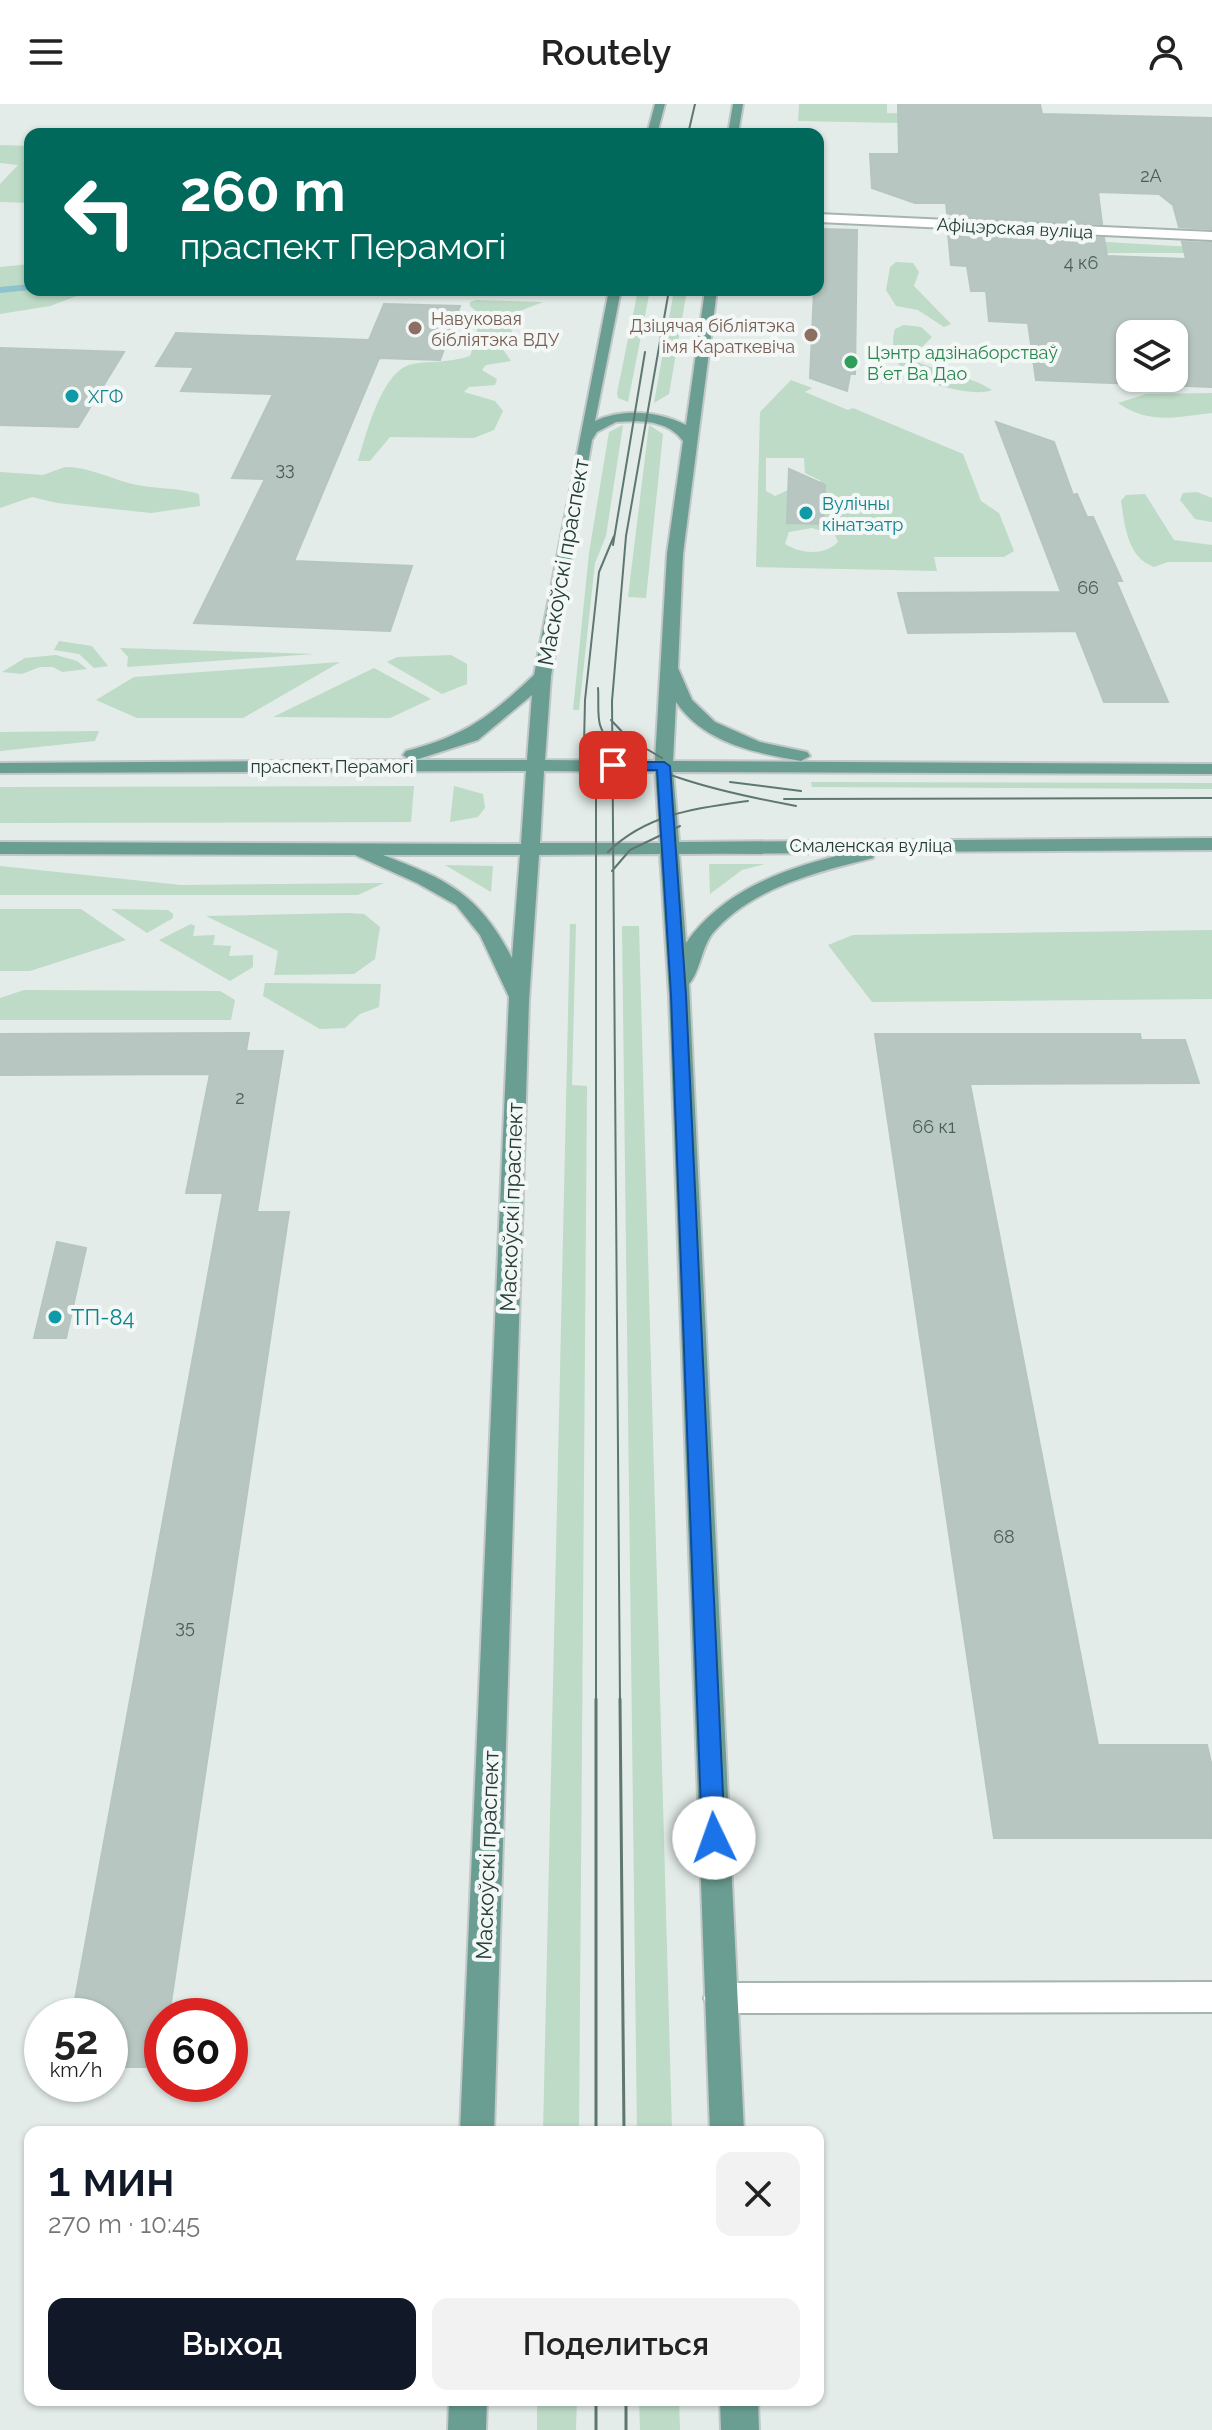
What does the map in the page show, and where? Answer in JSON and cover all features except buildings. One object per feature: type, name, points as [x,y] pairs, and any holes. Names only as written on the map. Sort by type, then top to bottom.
[{"type":"main road","points":[[654,128],[660,104]]},
{"type":"main road","points":[[734,128],[738,104]]},
{"type":"main road","name":"Маскоўскі праспект","points":[[477,2126],[519,1000],[542,676],[592,396],[614,296]]},
{"type":"main road","points":[[710,296],[675,554],[664,766],[679,995],[727,2126]]},
{"type":"main road","points":[[592,396],[616,407],[640,410],[666,409],[695,397]]},
{"type":"main road","points":[[585,439],[591,429],[606,422],[639,418],[672,423],[686,431],[690,440]]},
{"type":"main road","points":[[669,667],[686,704],[719,731],[765,749],[868,767]]},
{"type":"main road","points":[[363,765],[468,740],[488,730],[542,676]]},
{"type":"main road","points":[[664,766],[1212,769]]},
{"type":"main road","name":"праспект Перамогі","points":[[0,768],[664,766]]},
{"type":"main road","name":"Смаленская вуліца","points":[[530,849],[1212,844]]},
{"type":"main road","points":[[679,995],[692,949],[748,893],[851,857],[904,845]]},
{"type":"main road","points":[[0,848],[530,849]]},
{"type":"main road","points":[[349,849],[432,881],[471,905],[485,923],[519,1000]]},
{"type":"main road","points":[[467,2430],[468,2406]]},
{"type":"main road","points":[[739,2406],[740,2430]]},
{"type":"street","name":"Афіцэрская вуліца","points":[[824,218],[1212,236]]},
{"type":"street","points":[[720,1998],[1212,1997]]},
{"type":"green space","points":[[799,104],[887,104],[887,113],[1062,117],[898,123],[798,121]]},
{"type":"green space","points":[[0,145],[24,146],[24,203],[0,202],[0,184],[18,165],[0,163]]},
{"type":"green space","points":[[1020,237],[1210,248],[1207,253],[1075,253]]},
{"type":"green space","points":[[896,262],[913,263],[919,272],[914,286],[951,324],[944,327],[918,310],[896,306],[886,290],[890,267]]},
{"type":"green space","points":[[24,265],[24,296],[77,296],[50,306],[0,314],[0,267]]},
{"type":"green space","points":[[637,296],[649,296],[628,402],[618,398]]},
{"type":"green space","points":[[673,296],[686,296],[669,394],[654,403]]},
{"type":"green space","points":[[470,302],[543,302],[507,316],[512,332],[495,338],[511,361],[486,365],[482,370],[497,379],[495,385],[469,387],[464,392],[495,401],[503,411],[494,430],[474,438],[390,437],[370,461],[358,461],[376,407],[390,380],[399,371],[409,365],[470,356],[477,336],[477,312]]},
{"type":"green space","points":[[904,325],[921,327],[932,337],[923,346],[908,352],[907,357],[992,390],[973,392],[946,387],[903,369],[895,356],[893,339],[895,329]]},
{"type":"green space","points":[[791,380],[812,388],[805,392],[848,410],[853,408],[963,454],[981,501],[999,513],[1014,551],[1004,557],[934,557],[937,571],[756,567],[760,412]],"holes":[[[766,458],[804,458],[805,473],[821,481],[809,486],[803,483],[775,496],[766,491]],[[812,528],[835,535],[838,542],[826,550],[812,552],[785,544],[789,532]]]},
{"type":"green space","points":[[1212,393],[1212,413],[1186,416],[1152,417],[1118,403],[1146,394]]},
{"type":"green space","points":[[623,425],[606,536],[595,563],[579,710],[573,710],[589,553],[609,432]]},
{"type":"green space","points":[[649,425],[663,434],[646,598],[628,597]]},
{"type":"green space","points":[[65,467],[84,469],[137,485],[199,494],[200,506],[151,513],[57,503],[32,497],[0,508],[0,472],[43,475]]},
{"type":"green space","points":[[1197,492],[1212,498],[1212,522],[1195,519],[1180,500],[1183,493]]},
{"type":"green space","points":[[1145,494],[1174,540],[1212,545],[1212,562],[1168,562],[1154,567],[1138,556],[1129,540],[1121,501],[1126,495]]},
{"type":"green space","points":[[59,641],[92,646],[108,666],[94,668],[79,654],[54,650]]},
{"type":"green space","points":[[120,648],[315,654],[127,667],[128,657]]},
{"type":"green space","points":[[56,655],[77,661],[87,669],[62,672],[53,667],[40,667],[22,674],[2,672],[25,658]]},
{"type":"green space","points":[[451,655],[467,664],[467,684],[442,694],[387,662],[397,657]]},
{"type":"green space","points":[[340,662],[243,718],[137,718],[96,700],[134,677]]},
{"type":"green space","points":[[374,668],[431,699],[390,718],[273,717]]},
{"type":"green space","points":[[99,731],[95,741],[0,751],[0,732]]},
{"type":"green space","points":[[811,782],[1212,783],[1212,789],[812,787]]},
{"type":"green space","points":[[414,786],[411,822],[0,823],[0,787]]},
{"type":"green space","points":[[454,786],[483,794],[485,808],[478,817],[450,822]]},
{"type":"green space","points":[[709,864],[765,864],[742,870],[710,894]]},
{"type":"green space","points":[[445,865],[493,866],[491,892]]},
{"type":"green space","points":[[0,866],[181,885],[384,883],[358,895],[0,895]]},
{"type":"green space","points":[[0,909],[81,909],[126,940],[30,971],[0,971]]},
{"type":"green space","points":[[111,909],[168,910],[173,918],[147,933]]},
{"type":"green space","points":[[364,914],[380,927],[375,959],[354,974],[274,975],[278,951],[206,916]]},
{"type":"green space","points":[[191,924],[195,926],[193,936],[215,935],[213,945],[231,946],[229,956],[253,955],[253,967],[230,981],[159,940]]},
{"type":"green space","points":[[570,924],[576,924],[572,1085],[587,1086],[579,2126],[543,2126]]},
{"type":"green space","points":[[622,926],[639,926],[672,2126],[637,2126]]},
{"type":"green space","points":[[1212,930],[1212,999],[872,1002],[828,945],[853,935]]},
{"type":"green space","points":[[265,983],[381,984],[379,1007],[360,1014],[345,1028],[320,1029],[263,996]]},
{"type":"green space","points":[[24,990],[220,991],[235,1000],[231,1020],[0,1020],[0,998]]},
{"type":"green space","points":[[537,2406],[577,2406],[576,2430],[537,2430]]},
{"type":"green space","points":[[639,2406],[679,2406],[680,2430],[640,2430]]},
{"type":"waterway","points":[[0,290],[24,288]]},
{"type":"tram line","points":[[689,128],[695,104]]},
{"type":"tram line","points":[[612,721],[626,536],[668,296]]},
{"type":"tram line","points":[[613,545],[645,352]]},
{"type":"tram line","points":[[596,2126],[596,783],[584,745],[585,700],[599,572],[614,536]]},
{"type":"tram line","points":[[598,688],[600,725],[612,743]]},
{"type":"tram line","points":[[612,721],[628,738],[662,758]]},
{"type":"tram line","points":[[612,721],[612,743]]},
{"type":"tram line","points":[[612,743],[630,757],[657,770],[719,790],[796,806]]},
{"type":"tram line","points":[[612,743],[613,848]]},
{"type":"tram line","points":[[730,782],[801,791]]},
{"type":"tram line","points":[[784,799],[1212,798]]},
{"type":"tram line","points":[[613,848],[639,829],[673,815],[748,801]]},
{"type":"tram line","points":[[613,869],[630,850],[680,826]]},
{"type":"tram line","points":[[608,852],[613,848]]},
{"type":"tram line","points":[[613,848],[613,869]]},
{"type":"tram line","points":[[613,869],[620,1701]]},
{"type":"tram line","points":[[620,1699],[624,2126]]},
{"type":"tram line","points":[[596,2406],[596,2430]]},
{"type":"tram line","points":[[626,2406],[626,2430]]},
{"type":"place","name":"Навуковая бібліятэка ВДУ","points":[[415,328]]},
{"type":"place","name":"Дзіцячая бібліятэка імя Караткевіча","points":[[811,335]]},
{"type":"place","name":"Цэнтр адзінаборстваў Вʼет Ва Дао","points":[[851,362]]},
{"type":"place","name":"ХГФ","points":[[72,396]]},
{"type":"place","name":"Вулічны кінатэатр","points":[[806,513]]},
{"type":"place","name":"ТП-84","points":[[55,1317]]},
{"type":"route","points":[[613,765],[664,766],[679,995],[714,1838]]}]
